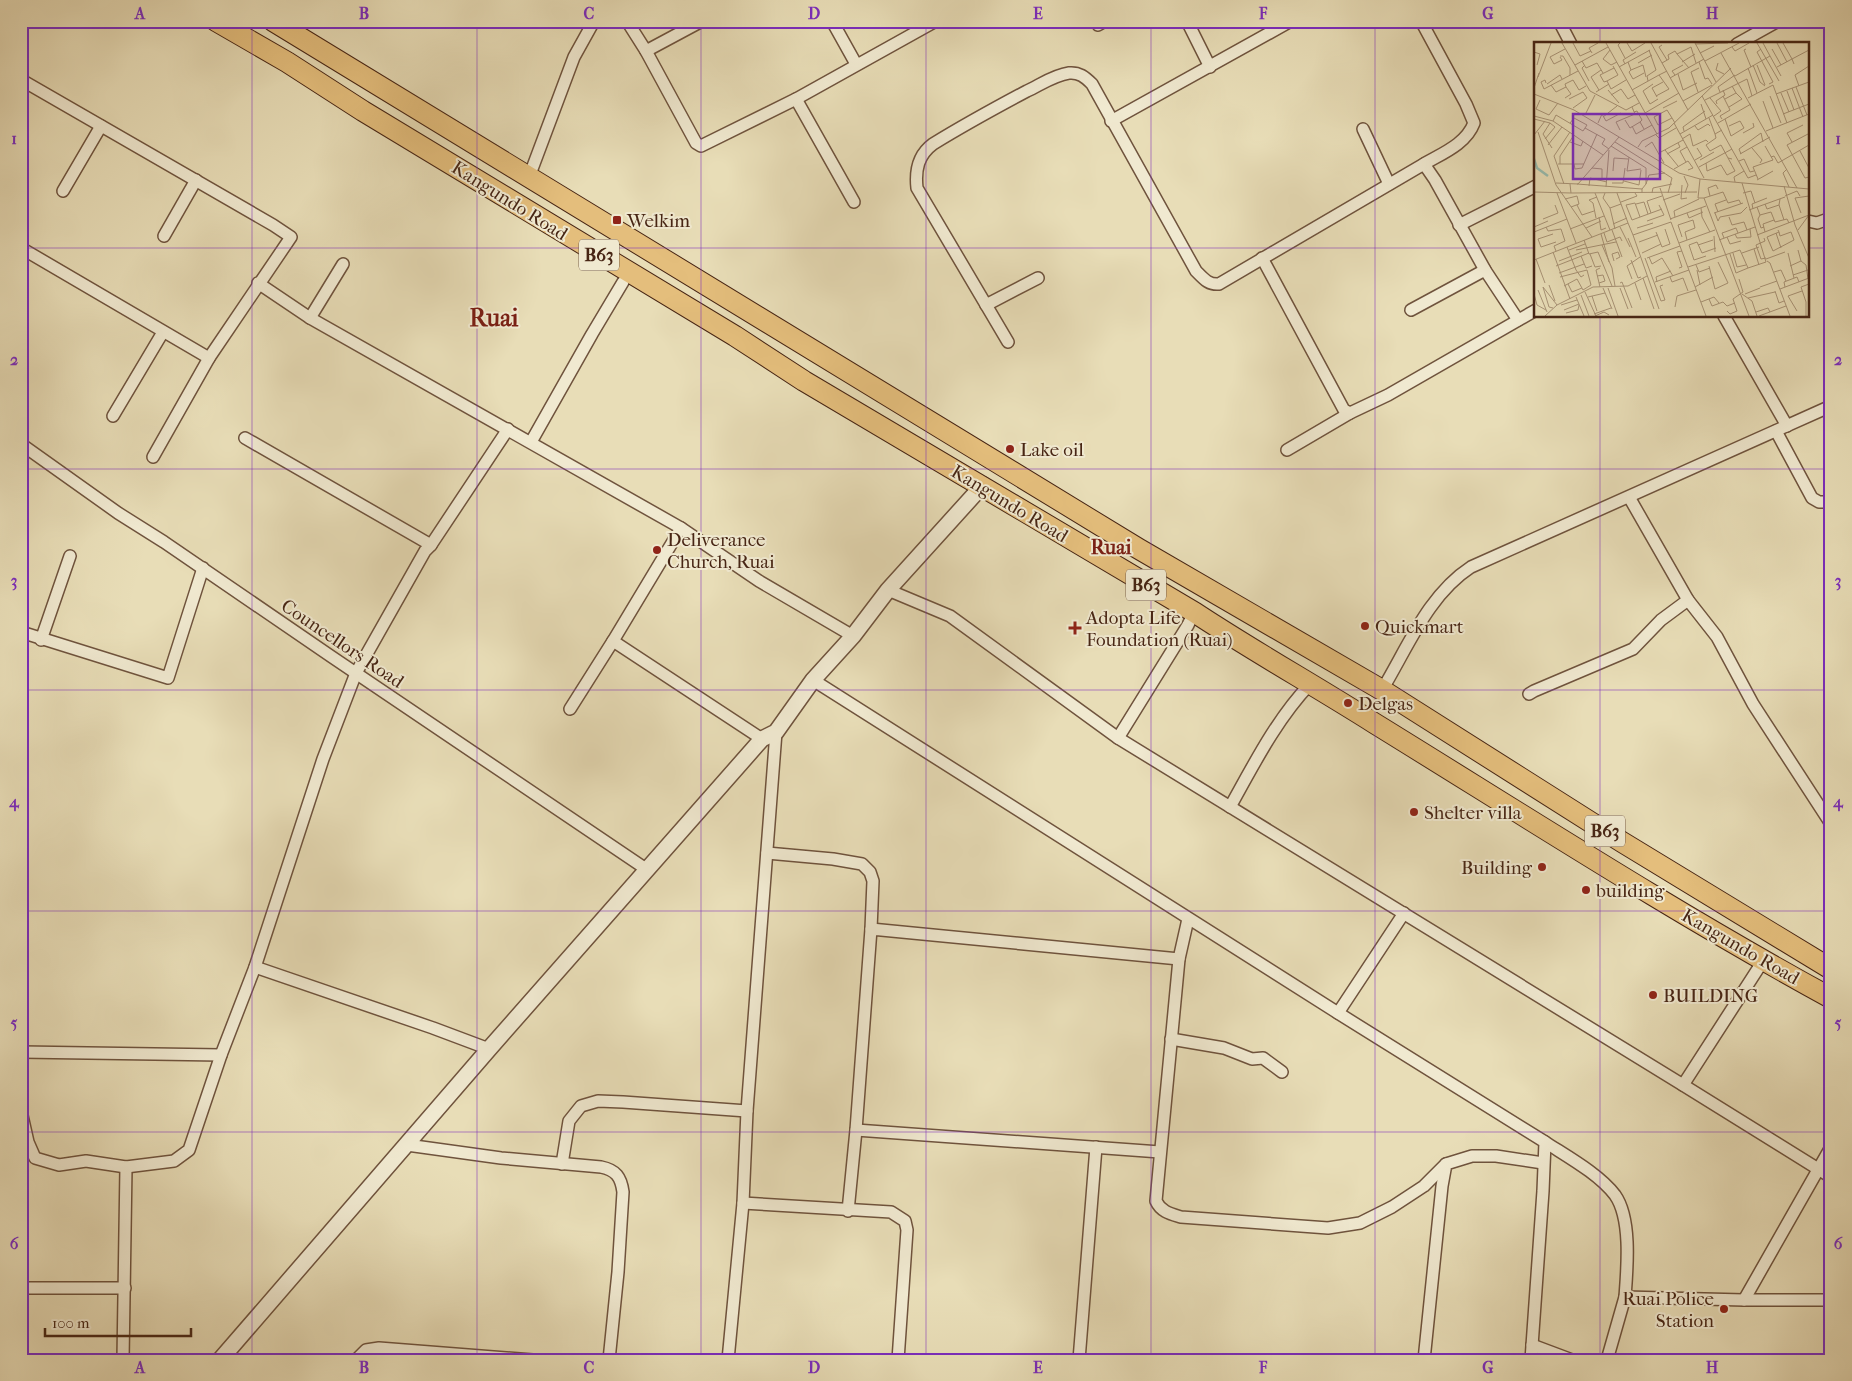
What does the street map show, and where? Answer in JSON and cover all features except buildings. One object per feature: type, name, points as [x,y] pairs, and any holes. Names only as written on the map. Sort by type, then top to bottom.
[{"type":"highway","name":"Kangundo Road","points":[[216,21],[287,62],[363,111],[735,336],[804,381],[983,485],[1086,550],[1194,612],[1240,643],[1763,961],[1831,998]]},
{"type":"highway","name":"Kangundo Road","points":[[273,21],[1139,549],[1382,690],[1622,842],[1831,970]]},
{"type":"highway","points":[[1313,686],[1333,661]]},
{"type":"street","points":[[529,177],[574,57],[594,21]]},
{"type":"street","points":[[627,21],[646,51],[696,143],[701,146],[796,99],[936,21]]},
{"type":"street","points":[[646,51],[702,21]]},
{"type":"street","points":[[832,21],[856,64]]},
{"type":"street","points":[[1187,21],[1210,67]]},
{"type":"street","points":[[1111,121],[1291,21]]},
{"type":"street","points":[[1008,342],[917,188],[916,173],[921,157],[926,149],[993,109],[1051,79],[1068,73],[1078,73],[1092,84],[1196,271],[1206,281],[1212,284],[1219,284],[1461,142],[1470,133],[1474,123],[1466,104],[1421,21]]},
{"type":"street","points":[[1560,21],[1570,42]]},
{"type":"street","points":[[1741,42],[1778,21]]},
{"type":"street","points":[[21,82],[25,82],[196,180],[291,237],[258,283],[209,358],[153,457]]},
{"type":"street","points":[[796,99],[854,202]]},
{"type":"street","points":[[63,191],[101,126]]},
{"type":"street","points":[[1363,129],[1389,184]]},
{"type":"street","points":[[1424,164],[1435,180],[1485,270],[1518,320]]},
{"type":"street","points":[[164,236],[196,180]]},
{"type":"street","points":[[1459,225],[1534,187]]},
{"type":"street","points":[[1810,221],[1817,223],[1831,218]]},
{"type":"street","points":[[21,248],[209,358]]},
{"type":"street","points":[[1262,258],[1344,410],[1350,413]]},
{"type":"street","points":[[310,318],[343,264]]},
{"type":"street","points":[[1411,310],[1485,270]]},
{"type":"street","points":[[986,305],[1038,278]]},
{"type":"street","points":[[531,442],[623,282]]},
{"type":"street","points":[[258,283],[310,318],[681,528],[759,581],[853,636]]},
{"type":"street","points":[[1287,450],[1534,311]]},
{"type":"street","points":[[1725,318],[1782,428],[1812,498],[1819,502],[1831,502]]},
{"type":"street","points":[[114,416],[163,332]]},
{"type":"street","points":[[1382,690],[1430,606],[1441,592],[1460,574],[1471,567],[1831,406]]},
{"type":"street","points":[[21,1111],[28,1142],[35,1158],[59,1165],[86,1161],[126,1167],[174,1160],[189,1150],[221,1056],[256,967],[323,759],[356,673],[425,551],[431,545],[508,429]]},
{"type":"street","points":[[244,438],[431,545]]},
{"type":"street","name":"Councellors Road","points":[[22,446],[118,513],[203,568],[646,869]]},
{"type":"street","points":[[220,1360],[646,869],[762,739],[776,732],[813,680],[853,636],[888,590],[983,485]]},
{"type":"street","points":[[1629,497],[1688,600],[1717,637],[1753,704],[1831,824]]},
{"type":"street","points":[[570,709],[681,528]]},
{"type":"street","points":[[42,640],[70,556]]},
{"type":"street","points":[[21,632],[168,678],[203,568]]},
{"type":"street","points":[[888,590],[950,616],[1118,738],[1831,1178]]},
{"type":"street","points":[[1530,694],[1633,649],[1661,620],[1688,600]]},
{"type":"street","points":[[1118,738],[1188,626],[1194,612]]},
{"type":"street","points":[[613,641],[762,739]]},
{"type":"street","points":[[813,680],[1188,919],[1545,1142],[1602,1182],[1618,1202],[1625,1234],[1628,1269],[1625,1297],[1607,1360]]},
{"type":"street","points":[[1230,807],[1272,732],[1293,702],[1313,686]]},
{"type":"street","points":[[728,1360],[743,1203],[747,1111],[776,732]]},
{"type":"street","points":[[766,853],[833,859],[862,864],[870,872],[872,880],[871,929],[848,1211]]},
{"type":"street","points":[[1338,1013],[1404,914]]},
{"type":"street","points":[[1188,919],[1178,959],[1156,1201],[1159,1207],[1166,1212],[1181,1217],[1328,1228],[1360,1223],[1392,1207],[1424,1186],[1446,1164],[1472,1156],[1496,1156],[1543,1163]]},
{"type":"street","points":[[871,929],[1178,959]]},
{"type":"street","points":[[1683,1085],[1763,961]]},
{"type":"street","points":[[256,967],[433,1028],[489,1050]]},
{"type":"street","points":[[1171,1039],[1224,1048],[1252,1059],[1262,1058],[1282,1072]]},
{"type":"street","points":[[21,1052],[221,1056]]},
{"type":"street","points":[[562,1164],[569,1121],[581,1106],[598,1101],[747,1111]]},
{"type":"street","points":[[856,1130],[1160,1152]]},
{"type":"street","points":[[1531,1360],[1545,1142]]},
{"type":"street","points":[[407,1145],[501,1158],[608,1168],[618,1174],[623,1192],[618,1272],[609,1360]]},
{"type":"street","points":[[1078,1360],[1096,1147]]},
{"type":"street","points":[[1744,1300],[1831,1147]]},
{"type":"street","points":[[1424,1360],[1446,1164]]},
{"type":"street","points":[[124,1360],[126,1167]]},
{"type":"street","points":[[743,1203],[848,1211],[891,1212],[905,1221],[907,1230],[898,1360]]},
{"type":"street","points":[[21,1288],[125,1288]]},
{"type":"street","points":[[1625,1297],[1831,1300]]},
{"type":"street","points":[[1532,1345],[1572,1360]]},
{"type":"street","points":[[356,1360],[366,1350],[380,1348],[533,1360]]},
{"type":"place","name":"Welkim","points":[[617,220]]},
{"type":"place","name":"Lake oil","points":[[1010,449]]},
{"type":"place","name":"Deliverance Church, Ruai","points":[[657,550]]},
{"type":"place","name":"Quickmart","points":[[1365,626]]},
{"type":"place","name":"Adopta Life Foundation (Ruai)","points":[[1075,628]]},
{"type":"place","name":"Delgas","points":[[1348,703]]},
{"type":"place","name":"Shelter villa","points":[[1414,812]]},
{"type":"place","name":"Building","points":[[1542,867]]},
{"type":"place","name":"building","points":[[1586,890]]},
{"type":"place","name":"BUILDING","points":[[1653,995]]},
{"type":"place","name":"Ruai Police Station","points":[[1724,1309]]},
{"type":"district","name":"Ruai","points":[[494,318]]},
{"type":"district","name":"Ruai","points":[[1111,547]]}]
